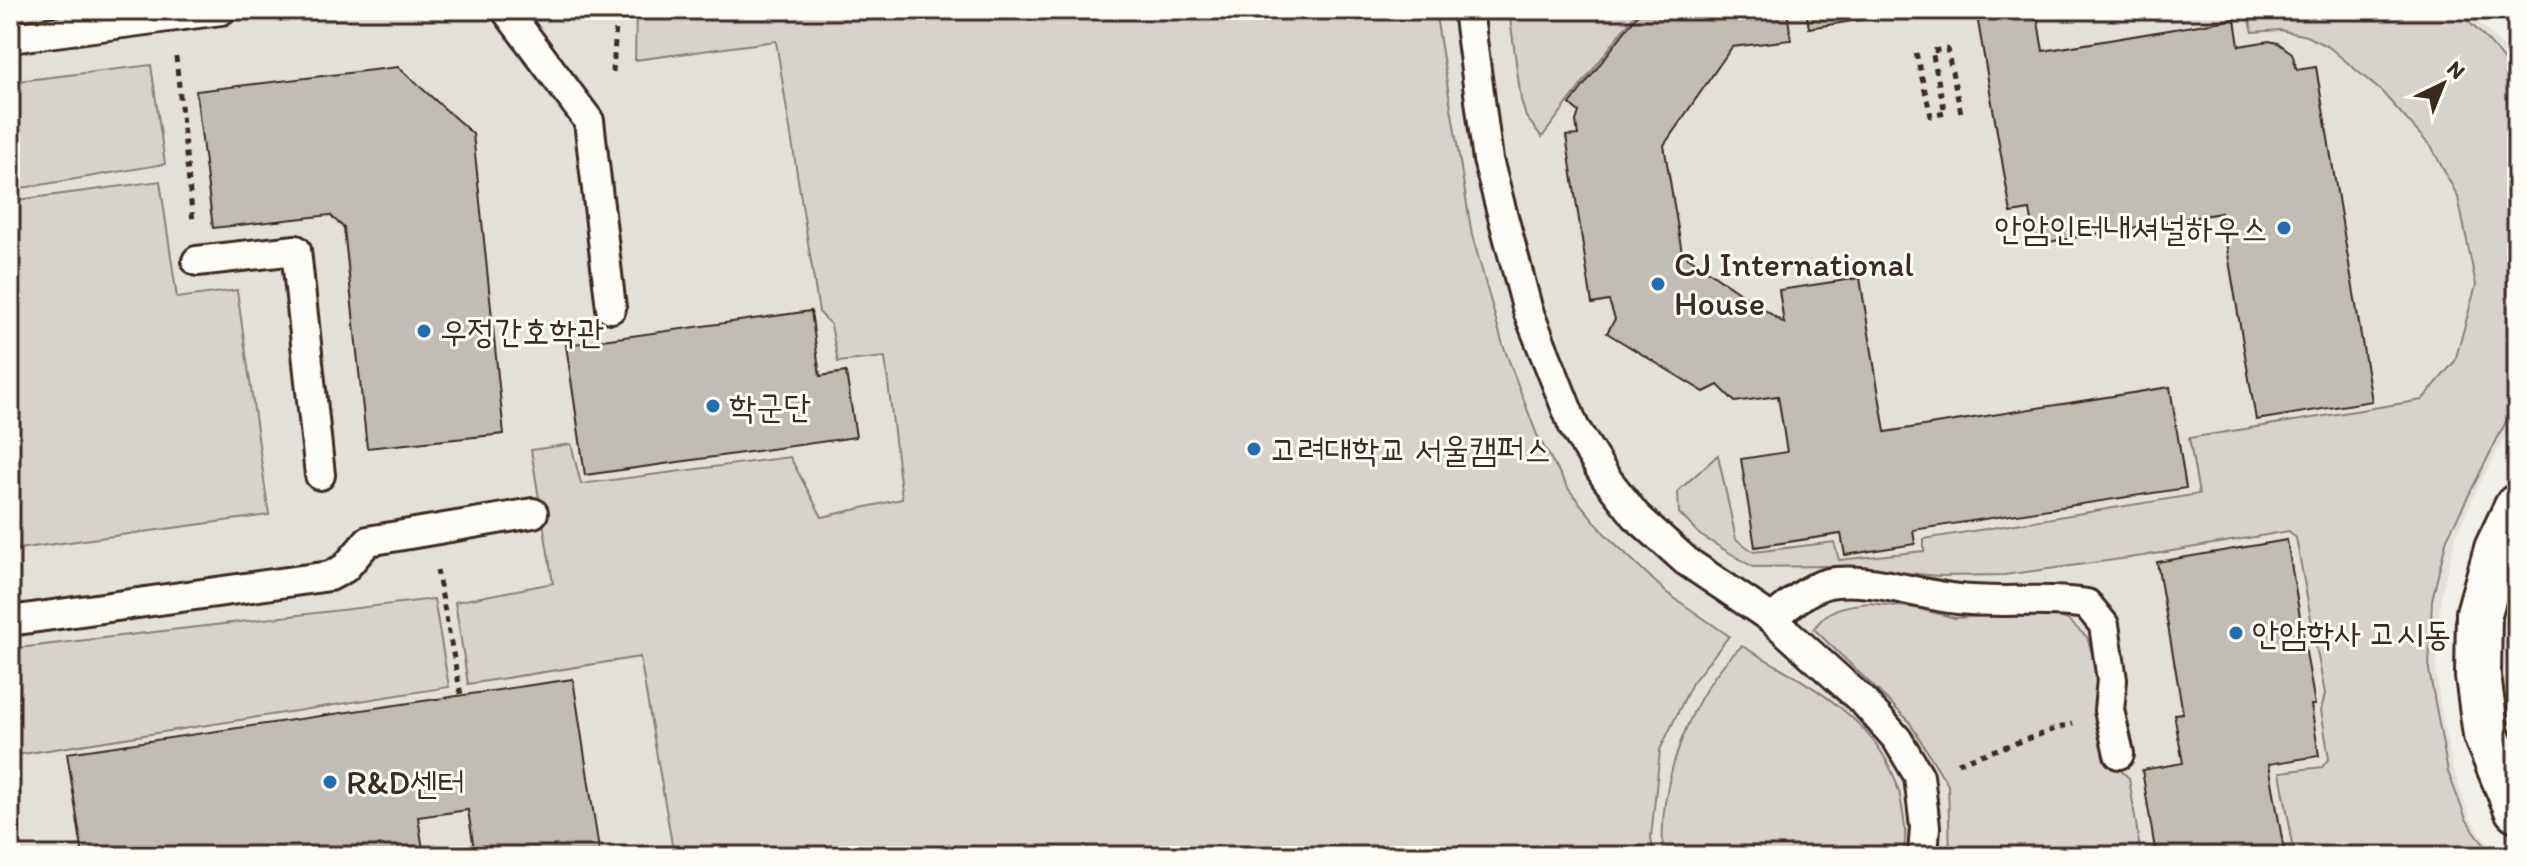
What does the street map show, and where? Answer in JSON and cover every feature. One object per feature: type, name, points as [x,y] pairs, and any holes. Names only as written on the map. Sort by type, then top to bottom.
[{"type":"street","points":[[2517,507],[2497,549],[2479,613],[2478,676],[2486,735],[2517,809]]},
{"type":"lane","points":[[10,38],[221,10]]},
{"type":"lane","points":[[506,10],[589,121],[611,308]]},
{"type":"lane","points":[[1468,10],[1488,160],[1528,311],[1574,427],[1606,478],[1636,516],[1686,561],[1772,619],[1864,702],[1897,739],[1919,776],[1925,827],[1923,856]]},
{"type":"lane","points":[[197,261],[296,250],[320,475]]},
{"type":"lane","points":[[10,621],[330,576],[345,568],[368,541],[533,513]]},
{"type":"lane","points":[[1772,619],[1805,593],[1834,582],[1862,583],[1960,599],[2058,599],[2087,604],[2104,625],[2112,680],[2109,710],[2119,754]]},
{"type":"path","points":[[613,72],[617,10]]},
{"type":"path","points":[[175,48],[197,261]]},
{"type":"path","points":[[1916,53],[1931,116],[1945,113],[1932,51],[1947,49],[1961,113]]},
{"type":"path","points":[[429,531],[461,695]]},
{"type":"path","points":[[1919,776],[2109,710]]},
{"type":"shaded area","name":"고려대학교 서울캠퍼스","points":[[10,10],[2466,10],[2507,51],[2517,66],[2517,416],[2457,533],[2441,594],[2436,674],[2453,768],[2470,818],[2497,856],[10,856]]},
{"type":"shaded area","points":[[636,10],[1435,10],[1472,235],[1503,345],[1537,435],[1570,491],[1605,534],[1667,593],[1729,636],[1692,683],[1660,750],[1651,838],[1654,856],[674,856],[640,657],[468,684],[455,602],[553,583],[531,450],[571,444],[581,484],[790,457],[822,517],[902,499],[885,357],[838,362],[831,325],[819,312],[776,41],[635,60]]},
{"type":"shaded area","points":[[1509,10],[1638,10],[1542,137],[1526,117],[1521,100]]},
{"type":"shaded area","points":[[2247,10],[2455,10],[2489,42],[2517,79],[2517,400],[2447,538],[2432,600],[2429,670],[2448,772],[2466,819],[2492,856],[2295,856],[2280,772],[2322,767],[2329,758],[2321,710],[2325,694],[2296,538],[2289,531],[2143,556],[2004,575],[1939,576],[1831,566],[1753,567],[1700,535],[1679,513],[1678,491],[1718,455],[1736,539],[1754,552],[1834,542],[1839,560],[1924,551],[1924,539],[2199,494],[2189,438],[2422,400],[2455,361],[2476,285],[2458,197],[2432,148],[2382,92],[2329,47],[2306,36],[2280,30],[2253,32]]},
{"type":"shaded area","points":[[151,65],[165,164],[10,190],[10,82]]},
{"type":"shaded area","points":[[160,181],[177,298],[237,290],[269,515],[10,550],[10,201]]},
{"type":"shaded area","points":[[434,599],[449,687],[10,756],[10,649]]},
{"type":"shaded area","points":[[1869,603],[1915,608],[1955,618],[2047,612],[2068,620],[2087,637],[2097,668],[2106,757],[2129,778],[2141,856],[1950,856],[1948,785],[1908,720],[1814,629],[1831,612]]},
{"type":"shaded area","points":[[1742,646],[1793,675],[1842,709],[1864,729],[1882,752],[1895,778],[1902,807],[1905,832],[1903,856],[1664,856],[1665,801],[1680,742],[1707,688]]},
{"type":"building","name":"CJ International House","points":[[1641,10],[1787,10],[1791,40],[1732,47],[1664,145],[1682,253],[1784,323],[1779,290],[1860,278],[1885,432],[2170,387],[2186,488],[1913,530],[1915,544],[1845,555],[1841,534],[1755,547],[1741,459],[1787,452],[1778,396],[1735,402],[1718,385],[1704,392],[1607,333],[1615,319],[1609,301],[1592,304],[1566,136],[1578,135],[1576,121],[1579,112],[1570,104]]},
{"type":"building","points":[[1806,10],[1920,10],[1809,28]]},
{"type":"building","name":"안암인터내셔널하우스","points":[[1976,10],[2036,10],[2043,51],[2235,19],[2239,46],[2269,41],[2278,43],[2292,53],[2297,70],[2316,67],[2372,401],[2256,420],[2221,213],[2036,244],[2030,210],[2011,213]]},
{"type":"building","name":"우정간호학관","points":[[398,67],[473,134],[504,434],[367,448],[344,228],[330,215],[213,228],[196,91]]},
{"type":"building","name":"학군단","points":[[811,311],[820,376],[846,372],[856,437],[585,475],[566,345]]},
{"type":"building","name":"안암학사 고시동","points":[[2287,540],[2315,705],[2311,705],[2319,756],[2269,764],[2285,856],[2156,856],[2142,770],[2183,763],[2174,714],[2183,713],[2157,562]]},
{"type":"building","name":"R&D센터","points":[[573,679],[600,856],[475,856],[468,810],[418,817],[424,856],[83,856],[67,753]]},
{"type":"place","name":"안암인터내셔널하우스","points":[[2284,228]]},
{"type":"place","name":"CJ International House","points":[[1658,284]]},
{"type":"place","name":"우정간호학관","points":[[424,331]]},
{"type":"place","name":"학군단","points":[[713,406]]},
{"type":"place","name":"고려대학교 서울캠퍼스","points":[[1254,449]]},
{"type":"place","name":"안암학사 고시동","points":[[2236,633]]},
{"type":"place","name":"R&D센터","points":[[330,782]]}]
